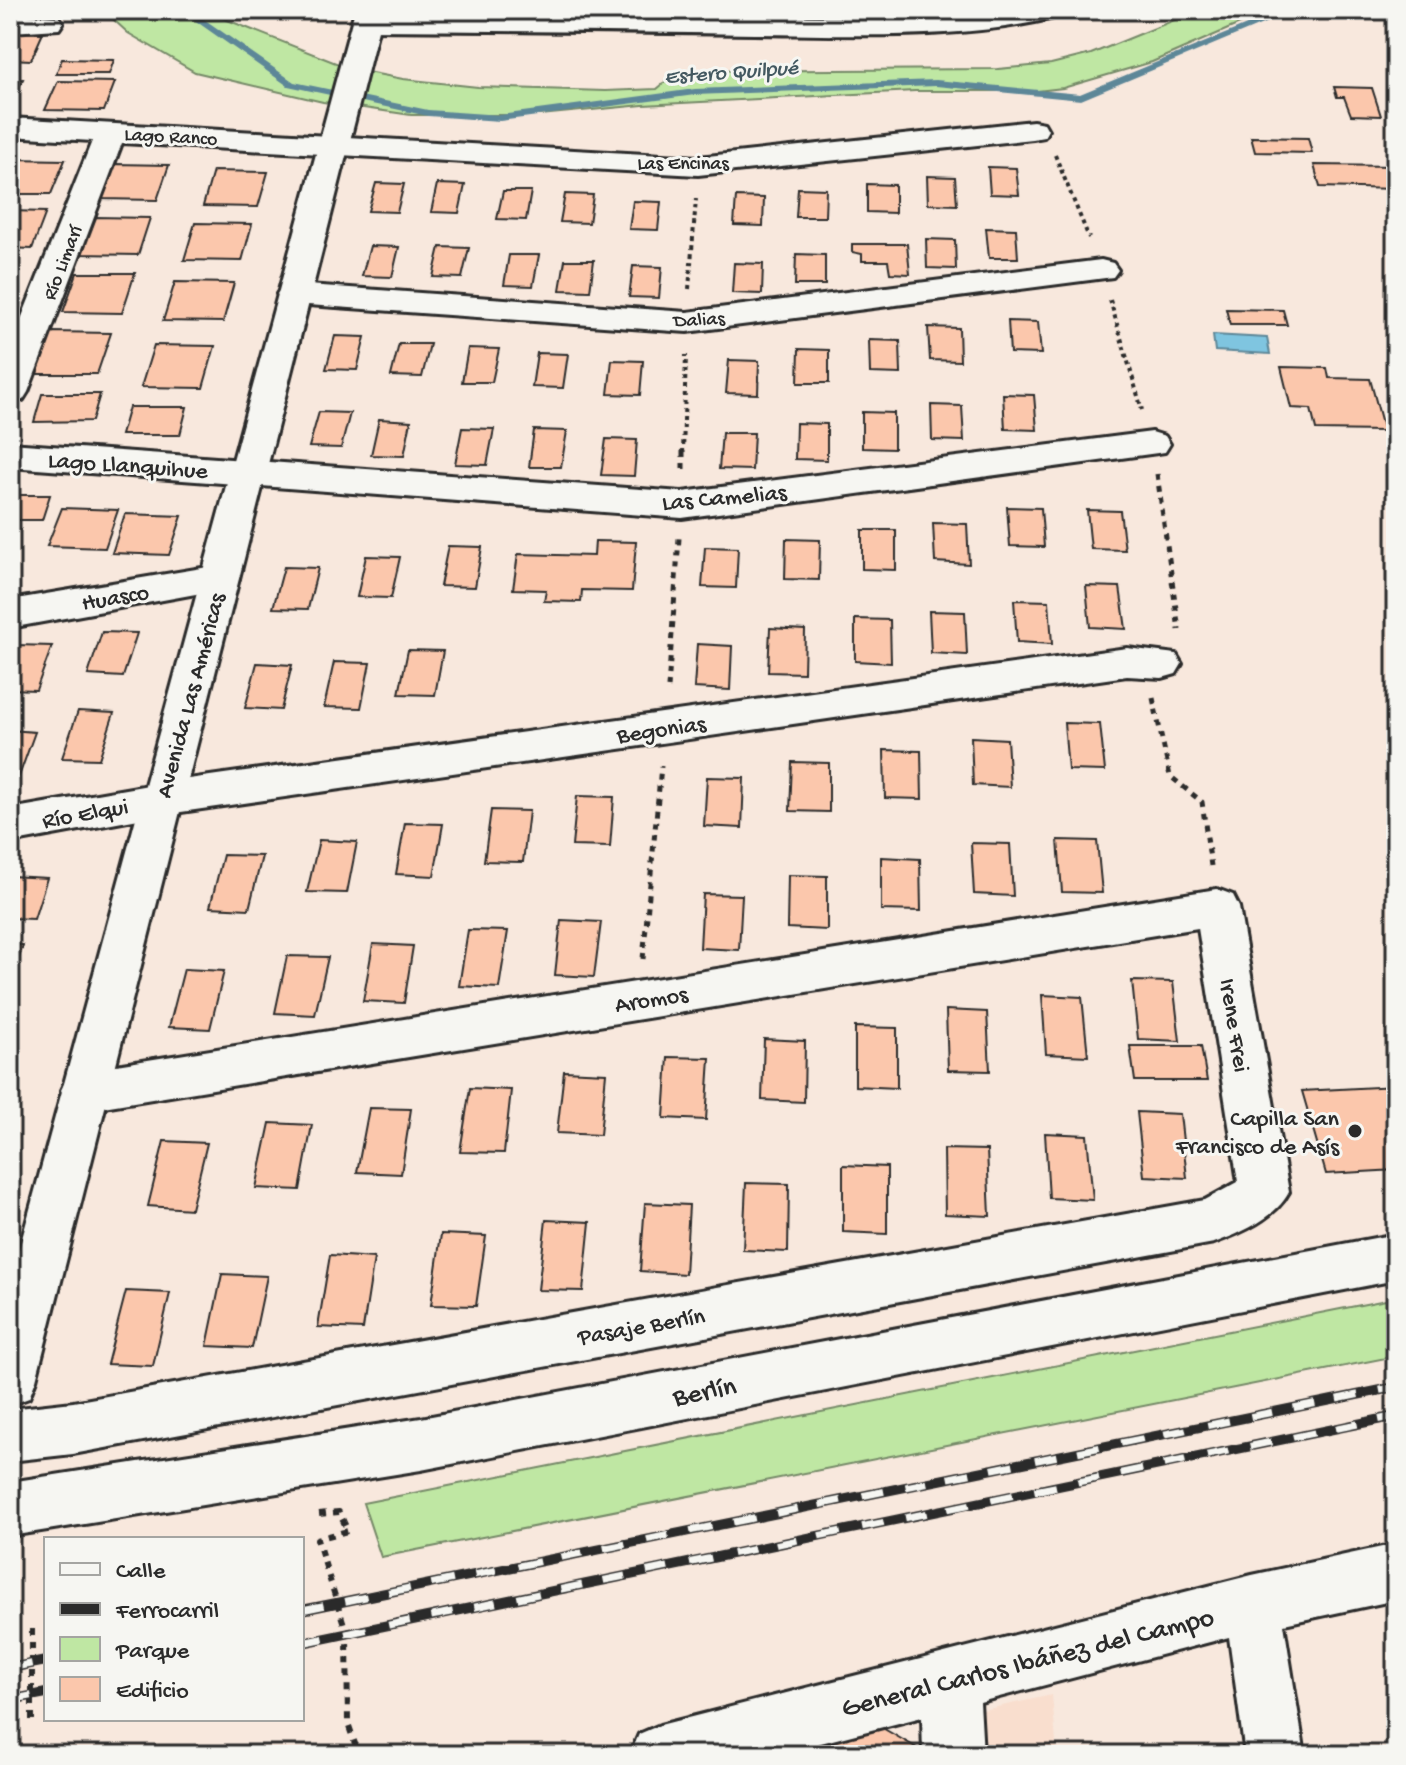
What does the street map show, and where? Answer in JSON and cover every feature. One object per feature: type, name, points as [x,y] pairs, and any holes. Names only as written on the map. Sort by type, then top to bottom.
[{"type":"street","points":[[366,22],[850,18],[990,20],[1052,10]]},
{"type":"street","name":"Avenida Las Américas","points":[[10,1380],[245,473],[366,22]]},
{"type":"street","points":[[10,23],[49,23]]},
{"type":"street","name":"Lago Ranco","points":[[10,127],[334,136]]},
{"type":"street","name":"Las Encinas","points":[[334,136],[698,166],[1033,130]]},
{"type":"street","name":"Río Limarí","points":[[10,392],[111,132]]},
{"type":"street","name":"Dalias","points":[[294,294],[687,322],[1101,270]]},
{"type":"street","name":"Las Camelias","points":[[245,473],[682,505],[1152,444]]},
{"type":"street","name":"Lago Llanquihue","points":[[10,455],[245,473]]},
{"type":"street","name":"Huasco","points":[[10,614],[220,578]]},
{"type":"street","name":"Begonias","points":[[160,799],[1127,662],[1162,664]]},
{"type":"street","name":"Río Elqui","points":[[10,826],[160,799]]},
{"type":"street","name":"Aromos","points":[[85,1090],[1217,907]]},
{"type":"street","name":"Irene Frei","points":[[1217,907],[1264,1192]]},
{"type":"street","name":"Pasaje Berlín","points":[[10,1435],[73,1428],[1214,1221],[1264,1192]]},
{"type":"street","name":"Berlín","points":[[10,1509],[421,1444],[1396,1257]]},
{"type":"street","name":"General Carlos Ibáñez del Campo","points":[[660,1755],[1252,1603],[1396,1572]]},
{"type":"street","points":[[1252,1603],[1275,1755]]},
{"type":"street","points":[[950,1679],[953,1755]]},
{"type":"path","points":[[1033,130],[1061,163],[1101,270],[1152,444],[1180,634],[1162,664],[1151,703],[1170,776],[1202,802],[1217,907]]},
{"type":"path","points":[[317,1539],[347,1634],[348,1724],[359,1755]]},
{"type":"path","points":[[32,1629],[32,1723]]},
{"type":"shaded area","points":[[1052,1695],[1057,1755],[976,1755],[974,1712]]},
{"type":"green space","points":[[103,10],[202,10],[351,69],[403,79],[478,87],[605,91],[657,89],[675,74],[688,71],[998,69],[1051,64],[1091,54],[1199,10],[1272,10],[1152,62],[1063,88],[1037,91],[915,91],[643,105],[540,115],[411,115],[323,102],[195,72],[128,33]]},
{"type":"green space","points":[[1396,1298],[1396,1356],[381,1557],[363,1503]]},
{"type":"water","points":[[1213,335],[1267,338],[1270,354],[1215,351]]},
{"type":"building","points":[[10,32],[43,33],[31,60],[10,59]]},
{"type":"building","points":[[62,59],[114,60],[109,74],[56,74]]},
{"type":"building","points":[[10,79],[23,79],[10,107]]},
{"type":"building","points":[[58,81],[115,82],[104,111],[45,110]]},
{"type":"building","points":[[1334,87],[1372,88],[1381,116],[1351,115],[1344,97],[1337,97]]},
{"type":"building","points":[[1251,137],[1308,138],[1312,153],[1255,152]]},
{"type":"building","points":[[10,159],[65,160],[51,194],[10,194]]},
{"type":"building","points":[[114,164],[169,165],[157,200],[101,199]]},
{"type":"building","points":[[1314,165],[1396,166],[1396,189],[1320,187]]},
{"type":"building","points":[[988,167],[1016,168],[1019,195],[990,194]]},
{"type":"building","points":[[213,171],[268,172],[258,207],[203,206]]},
{"type":"building","points":[[927,176],[955,177],[957,205],[928,204]]},
{"type":"building","points":[[376,183],[404,184],[397,212],[368,211]]},
{"type":"building","points":[[437,184],[465,185],[459,213],[431,212]]},
{"type":"building","points":[[867,184],[895,185],[895,213],[867,212]]},
{"type":"building","points":[[798,188],[826,189],[825,217],[796,217]]},
{"type":"building","points":[[503,191],[531,191],[526,220],[497,219]]},
{"type":"building","points":[[565,194],[593,195],[589,223],[560,222]]},
{"type":"building","points":[[736,197],[764,198],[763,226],[734,225]]},
{"type":"building","points":[[633,201],[661,202],[658,230],[629,229]]},
{"type":"building","points":[[10,211],[46,212],[32,249],[10,248]]},
{"type":"building","points":[[94,217],[150,218],[138,255],[80,254]]},
{"type":"building","points":[[195,223],[252,224],[242,261],[184,260]]},
{"type":"building","points":[[986,228],[1016,229],[1018,258],[989,258]]},
{"type":"building","points":[[926,239],[955,240],[956,269],[927,268]]},
{"type":"building","points":[[852,244],[907,244],[910,274],[890,273],[888,261],[862,261],[862,254],[852,252]]},
{"type":"building","points":[[370,246],[399,247],[392,277],[362,276]]},
{"type":"building","points":[[440,247],[469,248],[462,278],[433,277]]},
{"type":"building","points":[[796,254],[825,255],[825,285],[795,285]]},
{"type":"building","points":[[509,255],[539,255],[533,286],[504,285]]},
{"type":"building","points":[[565,260],[594,260],[590,291],[560,290]]},
{"type":"building","points":[[734,263],[763,264],[762,294],[732,293]]},
{"type":"building","points":[[633,266],[662,267],[659,298],[629,297]]},
{"type":"building","points":[[77,273],[135,273],[122,313],[63,312]]},
{"type":"building","points":[[175,282],[234,283],[223,322],[163,321]]},
{"type":"building","points":[[1226,309],[1283,310],[1287,325],[1230,325]]},
{"type":"building","points":[[1008,321],[1038,322],[1041,354],[1010,353]]},
{"type":"building","points":[[928,327],[959,328],[960,361],[930,360]]},
{"type":"building","points":[[51,332],[111,333],[97,374],[36,374]]},
{"type":"building","points":[[335,336],[365,337],[357,370],[326,369]]},
{"type":"building","points":[[869,340],[900,341],[901,374],[870,373]]},
{"type":"building","points":[[399,344],[430,344],[422,377],[391,376]]},
{"type":"building","points":[[154,345],[215,346],[203,388],[141,387]]},
{"type":"building","points":[[468,348],[499,349],[492,382],[462,382]]},
{"type":"building","points":[[799,349],[829,350],[829,383],[798,383]]},
{"type":"building","points":[[537,353],[568,354],[563,388],[532,387]]},
{"type":"building","points":[[612,360],[643,361],[640,395],[608,394]]},
{"type":"building","points":[[729,360],[759,361],[758,394],[726,393]]},
{"type":"building","points":[[1281,367],[1327,368],[1329,378],[1370,379],[1384,431],[1316,430],[1311,409],[1291,408]]},
{"type":"building","points":[[42,394],[100,394],[92,421],[34,422]]},
{"type":"building","points":[[1003,394],[1034,395],[1037,430],[1005,429]]},
{"type":"building","points":[[931,405],[962,406],[964,441],[932,440]]},
{"type":"building","points":[[129,407],[187,407],[180,435],[121,435]]},
{"type":"building","points":[[319,412],[350,413],[341,448],[309,447]]},
{"type":"building","points":[[862,412],[894,413],[894,449],[862,448]]},
{"type":"building","points":[[379,419],[411,421],[404,456],[371,455]]},
{"type":"building","points":[[796,423],[827,424],[827,460],[795,459]]},
{"type":"building","points":[[462,428],[494,429],[487,465],[455,464]]},
{"type":"building","points":[[534,430],[567,431],[561,467],[529,467]]},
{"type":"building","points":[[722,433],[754,433],[752,470],[719,469]]},
{"type":"building","points":[[606,439],[637,440],[634,476],[601,475]]},
{"type":"building","points":[[10,495],[50,495],[42,520],[10,520]]},
{"type":"building","points":[[1007,507],[1041,508],[1044,547],[1010,546]]},
{"type":"building","points":[[62,508],[118,510],[105,548],[47,546]]},
{"type":"building","points":[[1087,510],[1120,511],[1125,550],[1091,549]]},
{"type":"building","points":[[125,514],[182,516],[169,555],[112,553]]},
{"type":"building","points":[[933,523],[967,524],[969,564],[935,562]]},
{"type":"building","points":[[862,530],[896,530],[896,570],[862,569]]},
{"type":"building","points":[[786,539],[820,540],[819,580],[785,579]]},
{"type":"building","points":[[595,541],[636,542],[632,591],[582,590],[581,602],[544,601],[546,590],[513,589],[518,554],[594,556]]},
{"type":"building","points":[[448,546],[482,547],[475,587],[440,586]]},
{"type":"building","points":[[705,547],[738,548],[736,588],[702,587]]},
{"type":"building","points":[[366,556],[400,557],[391,598],[357,597]]},
{"type":"building","points":[[284,567],[318,568],[308,609],[273,608]]},
{"type":"building","points":[[1086,586],[1120,587],[1126,629],[1090,627]]},
{"type":"building","points":[[1014,600],[1049,601],[1052,644],[1017,642]]},
{"type":"building","points":[[929,611],[965,612],[967,655],[931,653]]},
{"type":"building","points":[[855,619],[890,620],[891,663],[855,661]]},
{"type":"building","points":[[770,628],[805,630],[804,673],[768,672]]},
{"type":"building","points":[[102,632],[137,633],[123,677],[88,675]]},
{"type":"building","points":[[697,644],[732,646],[730,690],[694,688]]},
{"type":"building","points":[[16,645],[52,646],[36,690],[10,689],[10,662]]},
{"type":"building","points":[[408,650],[443,651],[435,695],[399,694]]},
{"type":"building","points":[[334,662],[370,663],[361,708],[324,707]]},
{"type":"building","points":[[257,663],[292,665],[281,710],[245,708]]},
{"type":"building","points":[[78,711],[114,713],[99,759],[62,758]]},
{"type":"building","points":[[1064,723],[1100,724],[1105,771],[1068,770]]},
{"type":"building","points":[[10,730],[35,732],[18,779],[10,779]]},
{"type":"building","points":[[971,737],[1007,739],[1010,787],[973,785]]},
{"type":"building","points":[[884,750],[921,751],[922,799],[885,798]]},
{"type":"building","points":[[792,762],[829,763],[829,812],[790,811]]},
{"type":"building","points":[[707,777],[744,778],[742,828],[704,826]]},
{"type":"building","points":[[577,796],[614,797],[610,847],[572,846]]},
{"type":"building","points":[[491,810],[529,811],[523,862],[484,861]]},
{"type":"building","points":[[405,823],[443,824],[434,876],[396,874]]},
{"type":"building","points":[[319,840],[357,842],[347,893],[307,892]]},
{"type":"building","points":[[1058,840],[1097,841],[1102,893],[1062,892]]},
{"type":"building","points":[[971,843],[1010,844],[1013,896],[974,894]]},
{"type":"building","points":[[223,855],[262,856],[249,909],[210,907]]},
{"type":"building","points":[[881,857],[920,859],[921,911],[881,910]]},
{"type":"building","points":[[788,875],[827,876],[827,930],[787,928]]},
{"type":"building","points":[[10,876],[47,878],[34,919],[10,918]]},
{"type":"building","points":[[703,894],[742,895],[739,950],[700,948]]},
{"type":"building","points":[[561,920],[601,922],[594,977],[555,975]]},
{"type":"building","points":[[468,930],[508,931],[499,988],[459,986]]},
{"type":"building","points":[[373,944],[413,946],[404,1003],[363,1001]]},
{"type":"building","points":[[10,945],[23,945],[10,985]]},
{"type":"building","points":[[287,956],[328,957],[315,1015],[275,1013]]},
{"type":"building","points":[[184,969],[224,971],[210,1029],[169,1027]]},
{"type":"building","points":[[1132,981],[1173,982],[1180,1041],[1138,1039]]},
{"type":"building","points":[[1042,995],[1082,997],[1088,1056],[1046,1054]]},
{"type":"building","points":[[946,1010],[987,1012],[990,1071],[948,1070]]},
{"type":"building","points":[[855,1027],[897,1028],[897,1088],[855,1086]]},
{"type":"building","points":[[764,1039],[805,1041],[804,1102],[762,1100]]},
{"type":"building","points":[[1130,1046],[1201,1046],[1207,1081],[1135,1081]]},
{"type":"building","points":[[668,1057],[710,1058],[706,1120],[664,1118]]},
{"type":"building","points":[[564,1071],[606,1073],[600,1135],[557,1133]]},
{"type":"building","name":"Capilla San Francisco de Asís","points":[[1396,1086],[1396,1170],[1326,1174],[1302,1091]]},
{"type":"building","points":[[470,1088],[511,1090],[504,1153],[460,1152]]},
{"type":"building","points":[[369,1108],[411,1109],[401,1174],[357,1172]]},
{"type":"building","points":[[1137,1112],[1180,1114],[1187,1178],[1144,1176]]},
{"type":"building","points":[[270,1123],[312,1125],[300,1190],[256,1188]]},
{"type":"building","points":[[1045,1133],[1087,1135],[1093,1200],[1049,1198]]},
{"type":"building","points":[[164,1141],[207,1143],[191,1209],[148,1206]]},
{"type":"building","points":[[944,1149],[987,1150],[990,1216],[945,1214]]},
{"type":"building","points":[[843,1165],[887,1167],[887,1234],[843,1232]]},
{"type":"building","points":[[746,1183],[789,1184],[788,1252],[743,1250]]},
{"type":"building","points":[[645,1203],[689,1205],[685,1274],[640,1271]]},
{"type":"building","points":[[546,1220],[590,1222],[583,1291],[538,1290]]},
{"type":"building","points":[[441,1234],[486,1236],[476,1306],[431,1305]]},
{"type":"building","points":[[330,1255],[374,1258],[363,1329],[318,1327]]},
{"type":"building","points":[[222,1274],[267,1276],[252,1348],[207,1346]]},
{"type":"building","points":[[126,1291],[170,1293],[153,1366],[107,1364]]},
{"type":"building","points":[[879,1726],[917,1748],[918,1755],[772,1755]]},
{"type":"waterway","name":"Estero Quilpué","points":[[185,10],[291,84],[428,113],[500,118],[695,92],[936,83],[1081,97],[1291,10]]},
{"type":"railway","points":[[304,1610],[1396,1387]]},
{"type":"railway","points":[[304,1643],[1396,1416]]},
{"type":"railway","points":[[10,1668],[44,1661]]},
{"type":"railway","points":[[10,1700],[44,1693]]},
{"type":"place","name":"Capilla San Francisco de Asís","points":[[1355,1131]]}]
